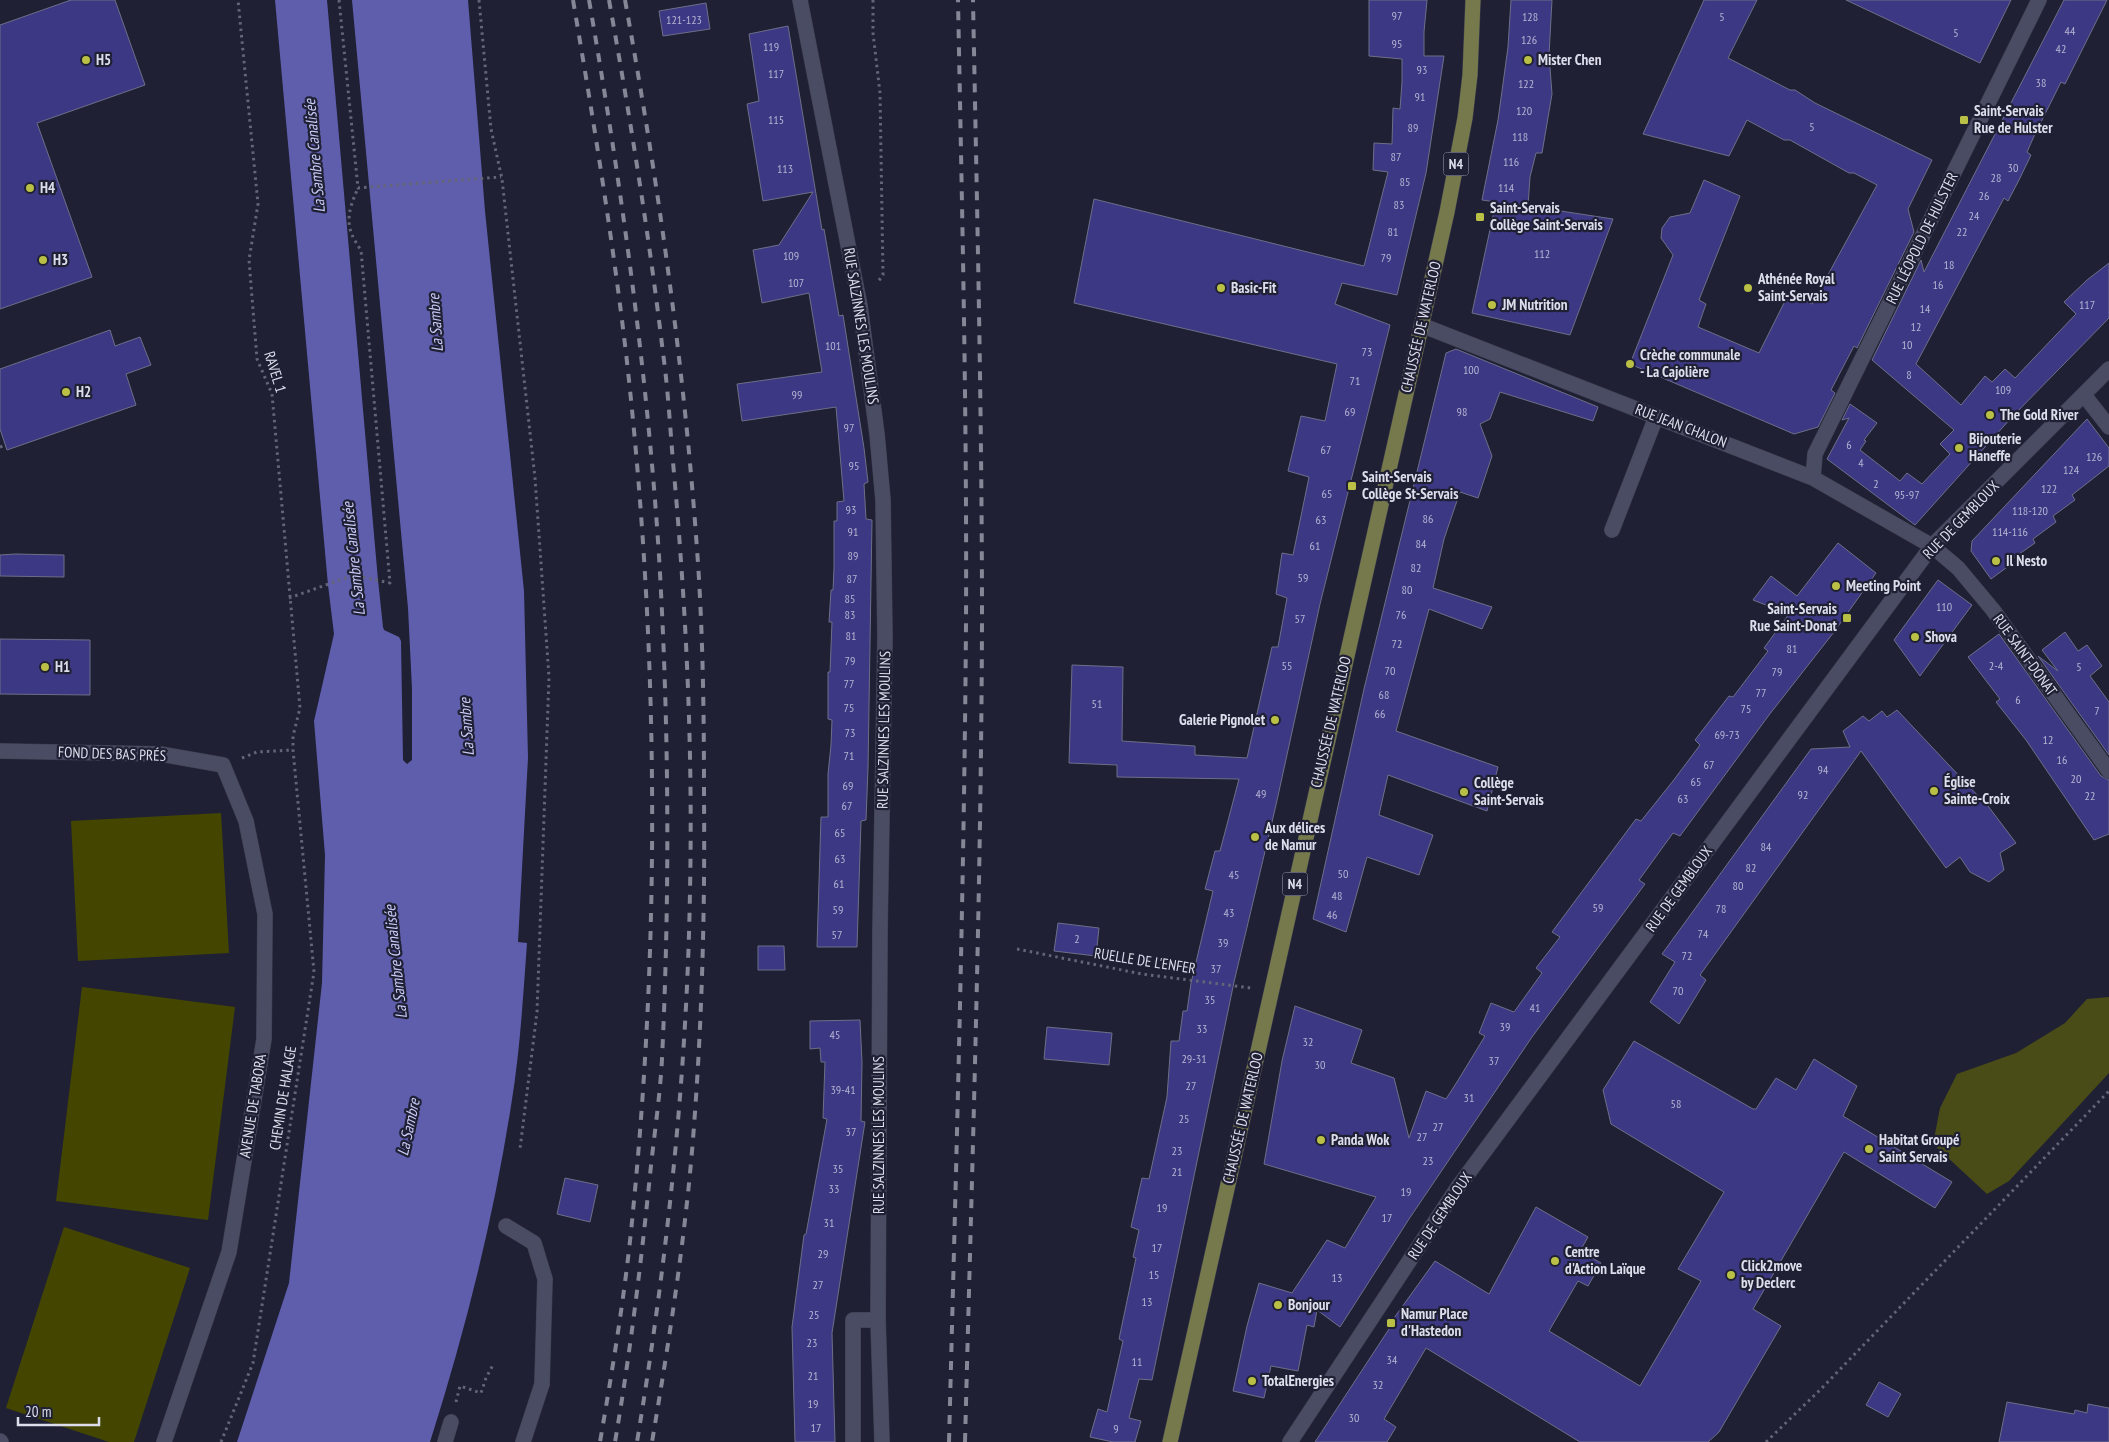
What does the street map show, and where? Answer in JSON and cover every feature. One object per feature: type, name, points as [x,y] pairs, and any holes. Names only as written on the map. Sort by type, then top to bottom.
[{"type":"main road","name":"CHAUSSÉE DE WATERLOO","points":[[1170,1442],[1448,212],[1465,118],[1470,75],[1473,0]]},
{"type":"street","name":"RUE SALZINNES LES MOULINS","points":[[800,0],[860,306],[877,434],[883,500],[885,560],[878,1108],[878,1320],[882,1442]]},
{"type":"street","name":"RUE LÉOPOLD DE HULSTER","points":[[1813,478],[1815,454],[2039,0]]},
{"type":"street","name":"RUE JEAN CHALON","points":[[1421,326],[1813,478],[1932,546]]},
{"type":"street","name":"RUE DE GEMBLOUX","points":[[1290,1442],[1458,1187],[1932,546],[2109,369]]},
{"type":"street","points":[[2084,395],[2109,427]]},
{"type":"street","points":[[1612,530],[1656,417]]},
{"type":"street","name":"RUE SAINT-DONAT","points":[[1932,546],[1958,568],[1993,610],[2109,771]]},
{"type":"street","name":"FOND DES BAS PRÉS","points":[[0,751],[160,754],[223,765]]},
{"type":"street","name":"AVENUE DE TABORA","points":[[164,1442],[229,1252],[264,1040],[265,914],[246,821],[223,765]]},
{"type":"street","points":[[506,1226],[534,1243],[545,1279],[542,1384],[523,1442]]},
{"type":"street","points":[[853,1442],[853,1320],[878,1320]]},
{"type":"street","points":[[446,1442],[451,1422]]},
{"type":"path","name":"RAVEL 1","points":[[238,0],[258,204],[249,260],[255,339],[257,359],[272,394],[300,708],[293,736],[292,750]]},
{"type":"path","points":[[289,598],[354,574],[390,583],[361,250],[351,237],[348,210],[358,188],[339,0]]},
{"type":"path","points":[[479,0],[491,129],[501,177],[535,478],[549,677],[537,1012],[520,1148]]},
{"type":"path","points":[[860,306],[883,275],[880,93],[873,33],[873,0]]},
{"type":"path","points":[[358,188],[501,177]]},
{"type":"path","points":[[0,448],[6,446]]},
{"type":"path","points":[[223,765],[257,752],[292,750]]},
{"type":"path","name":"CHEMIN DE HALAGE","points":[[221,1442],[253,1363],[314,972],[292,750]]},
{"type":"path","name":"RUELLE DE L'ENFER","points":[[1017,949],[1142,974],[1271,991]]},
{"type":"path","points":[[1766,1442],[1821,1389],[2109,1091]]},
{"type":"path","points":[[459,1392],[460,1386],[481,1393],[494,1363]]},
{"type":"shaded area","points":[[221,813],[229,953],[78,961],[71,821]]},
{"type":"shaded area","points":[[82,987],[235,1007],[208,1220],[56,1201]]},
{"type":"shaded area","points":[[64,1227],[190,1268],[134,1442],[109,1442],[6,1408]]},
{"type":"green space","points":[[2109,997],[2109,1073],[2009,1181],[1987,1194],[1933,1144],[1940,1108],[1957,1074],[2016,1053],[2065,1023],[2087,999]]},
{"type":"water","points":[[275,0],[327,0],[378,580],[384,630],[399,637],[401,641],[403,760],[407,764],[412,760],[412,689],[408,608],[352,0],[468,0],[485,211],[524,591],[528,758],[518,942],[527,943],[517,1065],[496,1192],[466,1318],[430,1442],[237,1442],[289,1283],[322,983],[325,855],[314,721],[334,634]]},
{"type":"building","points":[[71,0],[115,0],[145,85],[37,123],[92,277],[0,309],[0,25]]},
{"type":"building","points":[[1369,0],[1427,0],[1424,56],[1444,56],[1426,173],[1397,295],[1342,283],[1335,304],[1390,325],[1320,604],[1276,805],[1234,982],[1152,1380],[1139,1379],[1129,1418],[1141,1421],[1135,1442],[1113,1442],[1090,1437],[1098,1409],[1107,1412],[1123,1341],[1119,1339],[1136,1258],[1133,1257],[1139,1230],[1131,1227],[1142,1178],[1149,1179],[1167,1097],[1171,1041],[1179,1041],[1183,1011],[1187,1011],[1191,983],[1213,891],[1205,889],[1215,851],[1220,851],[1239,779],[1117,777],[1117,765],[1069,763],[1072,665],[1123,667],[1122,741],[1195,746],[1195,755],[1247,758],[1272,647],[1278,647],[1287,598],[1276,594],[1282,553],[1293,555],[1309,477],[1288,471],[1301,416],[1325,421],[1337,364],[1074,303],[1094,199],[1364,266],[1388,172],[1373,170],[1374,143],[1392,144],[1393,108],[1400,109],[1402,82],[1402,59],[1369,56]]},
{"type":"building","points":[[1511,0],[1552,0],[1549,55],[1552,94],[1542,153],[1536,153],[1530,177],[1528,206],[1613,219],[1570,335],[1472,313],[1496,202],[1482,200],[1498,120],[1508,47]]},
{"type":"building","points":[[1704,0],[1757,0],[1728,58],[1932,160],[1908,209],[1914,232],[1857,348],[1854,346],[1831,390],[1835,393],[1818,427],[1794,434],[1630,364],[1673,255],[1661,238],[1662,228],[1670,217],[1690,213],[1704,180],[1740,196],[1699,300],[1706,304],[1698,327],[1759,353],[1789,293],[1812,304],[1877,185],[1854,173],[1849,173],[1790,140],[1784,140],[1747,120],[1729,156],[1643,134]]},
{"type":"building","points":[[1846,0],[2011,0],[1980,63]]},
{"type":"building","points":[[2064,0],[2107,0],[2065,84],[2061,82],[2035,134],[2027,152],[2031,155],[2008,201],[2004,198],[1916,364],[1961,405],[1985,376],[1992,382],[2005,369],[2015,378],[2076,314],[2064,302],[2087,280],[2109,263],[2109,318],[2012,417],[1915,525],[1827,459],[1849,418],[1842,420],[1850,404],[1877,423],[1864,440],[1866,441],[1860,450],[1900,481],[1907,473],[1922,484],[1950,454],[1940,444],[1954,430],[1872,360],[1921,260],[1924,272]]},
{"type":"building","points":[[706,3],[710,29],[663,36],[659,11]]},
{"type":"building","points":[[788,26],[822,230],[824,229],[839,316],[843,315],[868,482],[864,484],[866,519],[872,520],[868,768],[866,820],[861,821],[857,947],[817,947],[821,817],[828,817],[828,774],[832,720],[828,719],[828,672],[830,672],[832,622],[829,622],[831,590],[833,590],[834,521],[837,521],[837,502],[844,501],[836,407],[742,421],[737,384],[822,372],[809,293],[762,303],[753,250],[779,245],[813,192],[763,201],[747,104],[759,101],[749,34]]},
{"type":"building","name":"H2","points":[[110,330],[115,346],[140,337],[151,365],[126,374],[136,405],[7,450],[0,429],[0,369]]},
{"type":"building","points":[[1456,349],[1598,407],[1593,421],[1500,392],[1490,419],[1480,424],[1492,456],[1478,498],[1460,492],[1444,539],[1433,588],[1492,607],[1482,629],[1429,609],[1396,731],[1498,767],[1487,811],[1388,775],[1379,815],[1433,835],[1419,875],[1367,857],[1346,932],[1313,919],[1364,689],[1446,353]]},
{"type":"building","points":[[2087,419],[2109,448],[2109,466],[2072,495],[2075,500],[2053,516],[2056,522],[2033,539],[2035,543],[2012,559],[2014,562],[1991,579],[1971,551],[1972,541]]},
{"type":"building","points":[[1838,543],[1876,573],[1834,632],[1769,715],[1680,836],[1673,833],[1639,880],[1645,884],[1532,1037],[1409,1219],[1340,1327],[1317,1310],[1314,1327],[1307,1325],[1298,1371],[1271,1366],[1264,1398],[1233,1391],[1247,1326],[1259,1283],[1292,1293],[1327,1240],[1345,1248],[1376,1197],[1264,1164],[1282,1061],[1295,1006],[1362,1030],[1351,1063],[1394,1078],[1409,1138],[1426,1091],[1446,1099],[1485,1036],[1479,1033],[1491,1003],[1514,1012],[1542,973],[1536,968],[1560,937],[1552,932],[1636,819],[1641,821],[1673,781],[1700,745],[1695,740],[1729,696],[1733,697],[1768,651],[1764,648],[1789,614],[1753,600],[1771,576],[1797,596]]},
{"type":"building","points":[[0,555],[64,555],[64,577],[0,576]]},
{"type":"building","points":[[1938,580],[1972,605],[1920,676],[1894,640]]},
{"type":"building","points":[[2065,632],[2078,651],[2087,645],[2102,666],[2090,676],[2109,702],[2109,755],[2038,656],[2058,671],[2042,650]]},
{"type":"building","points":[[1999,634],[2101,776],[2109,780],[2109,834],[2094,840],[2026,740],[1996,702],[2000,699],[1968,657]]},
{"type":"building","name":"H1","points":[[0,639],[90,640],[90,695],[0,694]]},
{"type":"building","points":[[1897,710],[1982,798],[2016,843],[2000,853],[2004,870],[1989,882],[1970,872],[1960,857],[1946,868],[1861,751],[1700,975],[1706,980],[1679,1024],[1650,1002],[1675,962],[1662,954],[1811,749],[1850,747],[1843,731],[1863,716],[1869,721],[1882,711],[1887,717]]},
{"type":"building","points":[[1058,923],[1099,928],[1096,956],[1054,951]]},
{"type":"building","points":[[758,946],[784,946],[785,970],[758,970]]},
{"type":"building","points":[[860,1020],[862,1062],[861,1121],[865,1122],[832,1333],[835,1442],[795,1442],[792,1327],[804,1235],[806,1234],[827,1119],[823,1118],[825,1062],[821,1062],[820,1048],[810,1049],[810,1021]]},
{"type":"building","points":[[1047,1027],[1112,1033],[1109,1065],[1044,1059]]},
{"type":"building","points":[[1634,1041],[1753,1109],[1756,1109],[1776,1078],[1796,1090],[1814,1059],[1857,1086],[1843,1116],[1952,1182],[1935,1208],[1844,1152],[1753,1309],[1781,1326],[1719,1432],[1708,1442],[1580,1442],[1426,1348],[1384,1419],[1396,1427],[1387,1442],[1315,1442],[1391,1326],[1389,1325],[1435,1261],[1489,1294],[1536,1207],[1588,1237],[1580,1251],[1601,1263],[1588,1286],[1578,1281],[1549,1331],[1640,1386],[1701,1281],[1678,1269],[1724,1192],[1611,1124],[1603,1090]]},
{"type":"building","points":[[565,1178],[598,1185],[590,1222],[557,1214]]},
{"type":"building","points":[[1879,1382],[1901,1394],[1888,1417],[1866,1405]]},
{"type":"building","points":[[2007,1402],[2074,1414],[2075,1410],[2087,1413],[2088,1404],[2109,1408],[2109,1442],[1999,1442]]},
{"type":"railway","points":[[573,0],[602,176],[626,353],[637,460],[650,674],[652,889],[642,1104],[627,1269],[600,1442]]},
{"type":"railway","points":[[589,0],[612,138],[632,277],[648,417],[659,556],[665,682],[667,870],[665,996],[661,1073],[635,1309],[615,1442]]},
{"type":"railway","points":[[609,0],[632,132],[658,309],[666,380],[678,516],[689,730],[690,891],[685,1030],[680,1099],[658,1305],[637,1442]]},
{"type":"railway","points":[[625,0],[669,274],[692,480],[702,642],[703,925],[701,1011],[696,1096],[690,1177],[681,1253],[652,1442]]},
{"type":"railway","points":[[949,1442],[962,930],[966,623],[965,389],[958,0]]},
{"type":"railway","points":[[965,1442],[978,930],[982,623],[973,0]]},
{"type":"place","name":"H5","points":[[86,60]]},
{"type":"place","name":"Mister Chen","points":[[1528,60]]},
{"type":"place","name":"Saint-Servais Rue de Hulster","points":[[1964,120]]},
{"type":"place","name":"H4","points":[[30,188]]},
{"type":"place","name":"Saint-Servais Collège Saint-Servais","points":[[1480,217]]},
{"type":"place","name":"H3","points":[[43,260]]},
{"type":"place","name":"Basic-Fit","points":[[1221,288]]},
{"type":"place","name":"Athénée Royal Saint-Servais","points":[[1748,288]]},
{"type":"place","name":"JM Nutrition","points":[[1492,305]]},
{"type":"place","name":"Crèche communale - La Cajolière","points":[[1630,364]]},
{"type":"place","name":"H2","points":[[66,392]]},
{"type":"place","name":"The Gold River","points":[[1990,415]]},
{"type":"place","name":"Bijouterie Haneffe","points":[[1959,448]]},
{"type":"place","name":"Saint-Servais Collège St-Servais","points":[[1352,486]]},
{"type":"place","name":"Il Nesto","points":[[1996,561]]},
{"type":"place","name":"Meeting Point","points":[[1836,586]]},
{"type":"place","name":"Saint-Servais Rue Saint-Donat","points":[[1847,618]]},
{"type":"place","name":"Shova","points":[[1915,637]]},
{"type":"place","name":"H1","points":[[45,667]]},
{"type":"place","name":"Galerie Pignolet","points":[[1275,720]]},
{"type":"place","name":"Église Sainte-Croix","points":[[1934,791]]},
{"type":"place","name":"Collège Saint-Servais","points":[[1464,792]]},
{"type":"place","name":"Aux délices de Namur","points":[[1255,837]]},
{"type":"place","name":"Panda Wok","points":[[1321,1140]]},
{"type":"place","name":"Habitat Groupé Saint Servais","points":[[1869,1149]]},
{"type":"place","name":"Centre d'Action Laïque","points":[[1555,1261]]},
{"type":"place","name":"Click2move by Declerc","points":[[1731,1275]]},
{"type":"place","name":"Bonjour","points":[[1278,1305]]},
{"type":"place","name":"Namur Place d'Hastedon","points":[[1391,1323]]},
{"type":"place","name":"TotalEnergies","points":[[1252,1381]]},
{"type":"water label","name":"La Sambre Canalisée","points":[[314,156]]},
{"type":"water label","name":"La Sambre","points":[[435,323]]},
{"type":"water label","name":"La Sambre Canalisée","points":[[353,559]]},
{"type":"water label","name":"La Sambre","points":[[466,727]]},
{"type":"water label","name":"La Sambre Canalisée","points":[[395,962]]},
{"type":"water label","name":"La Sambre","points":[[408,1127]]}]
